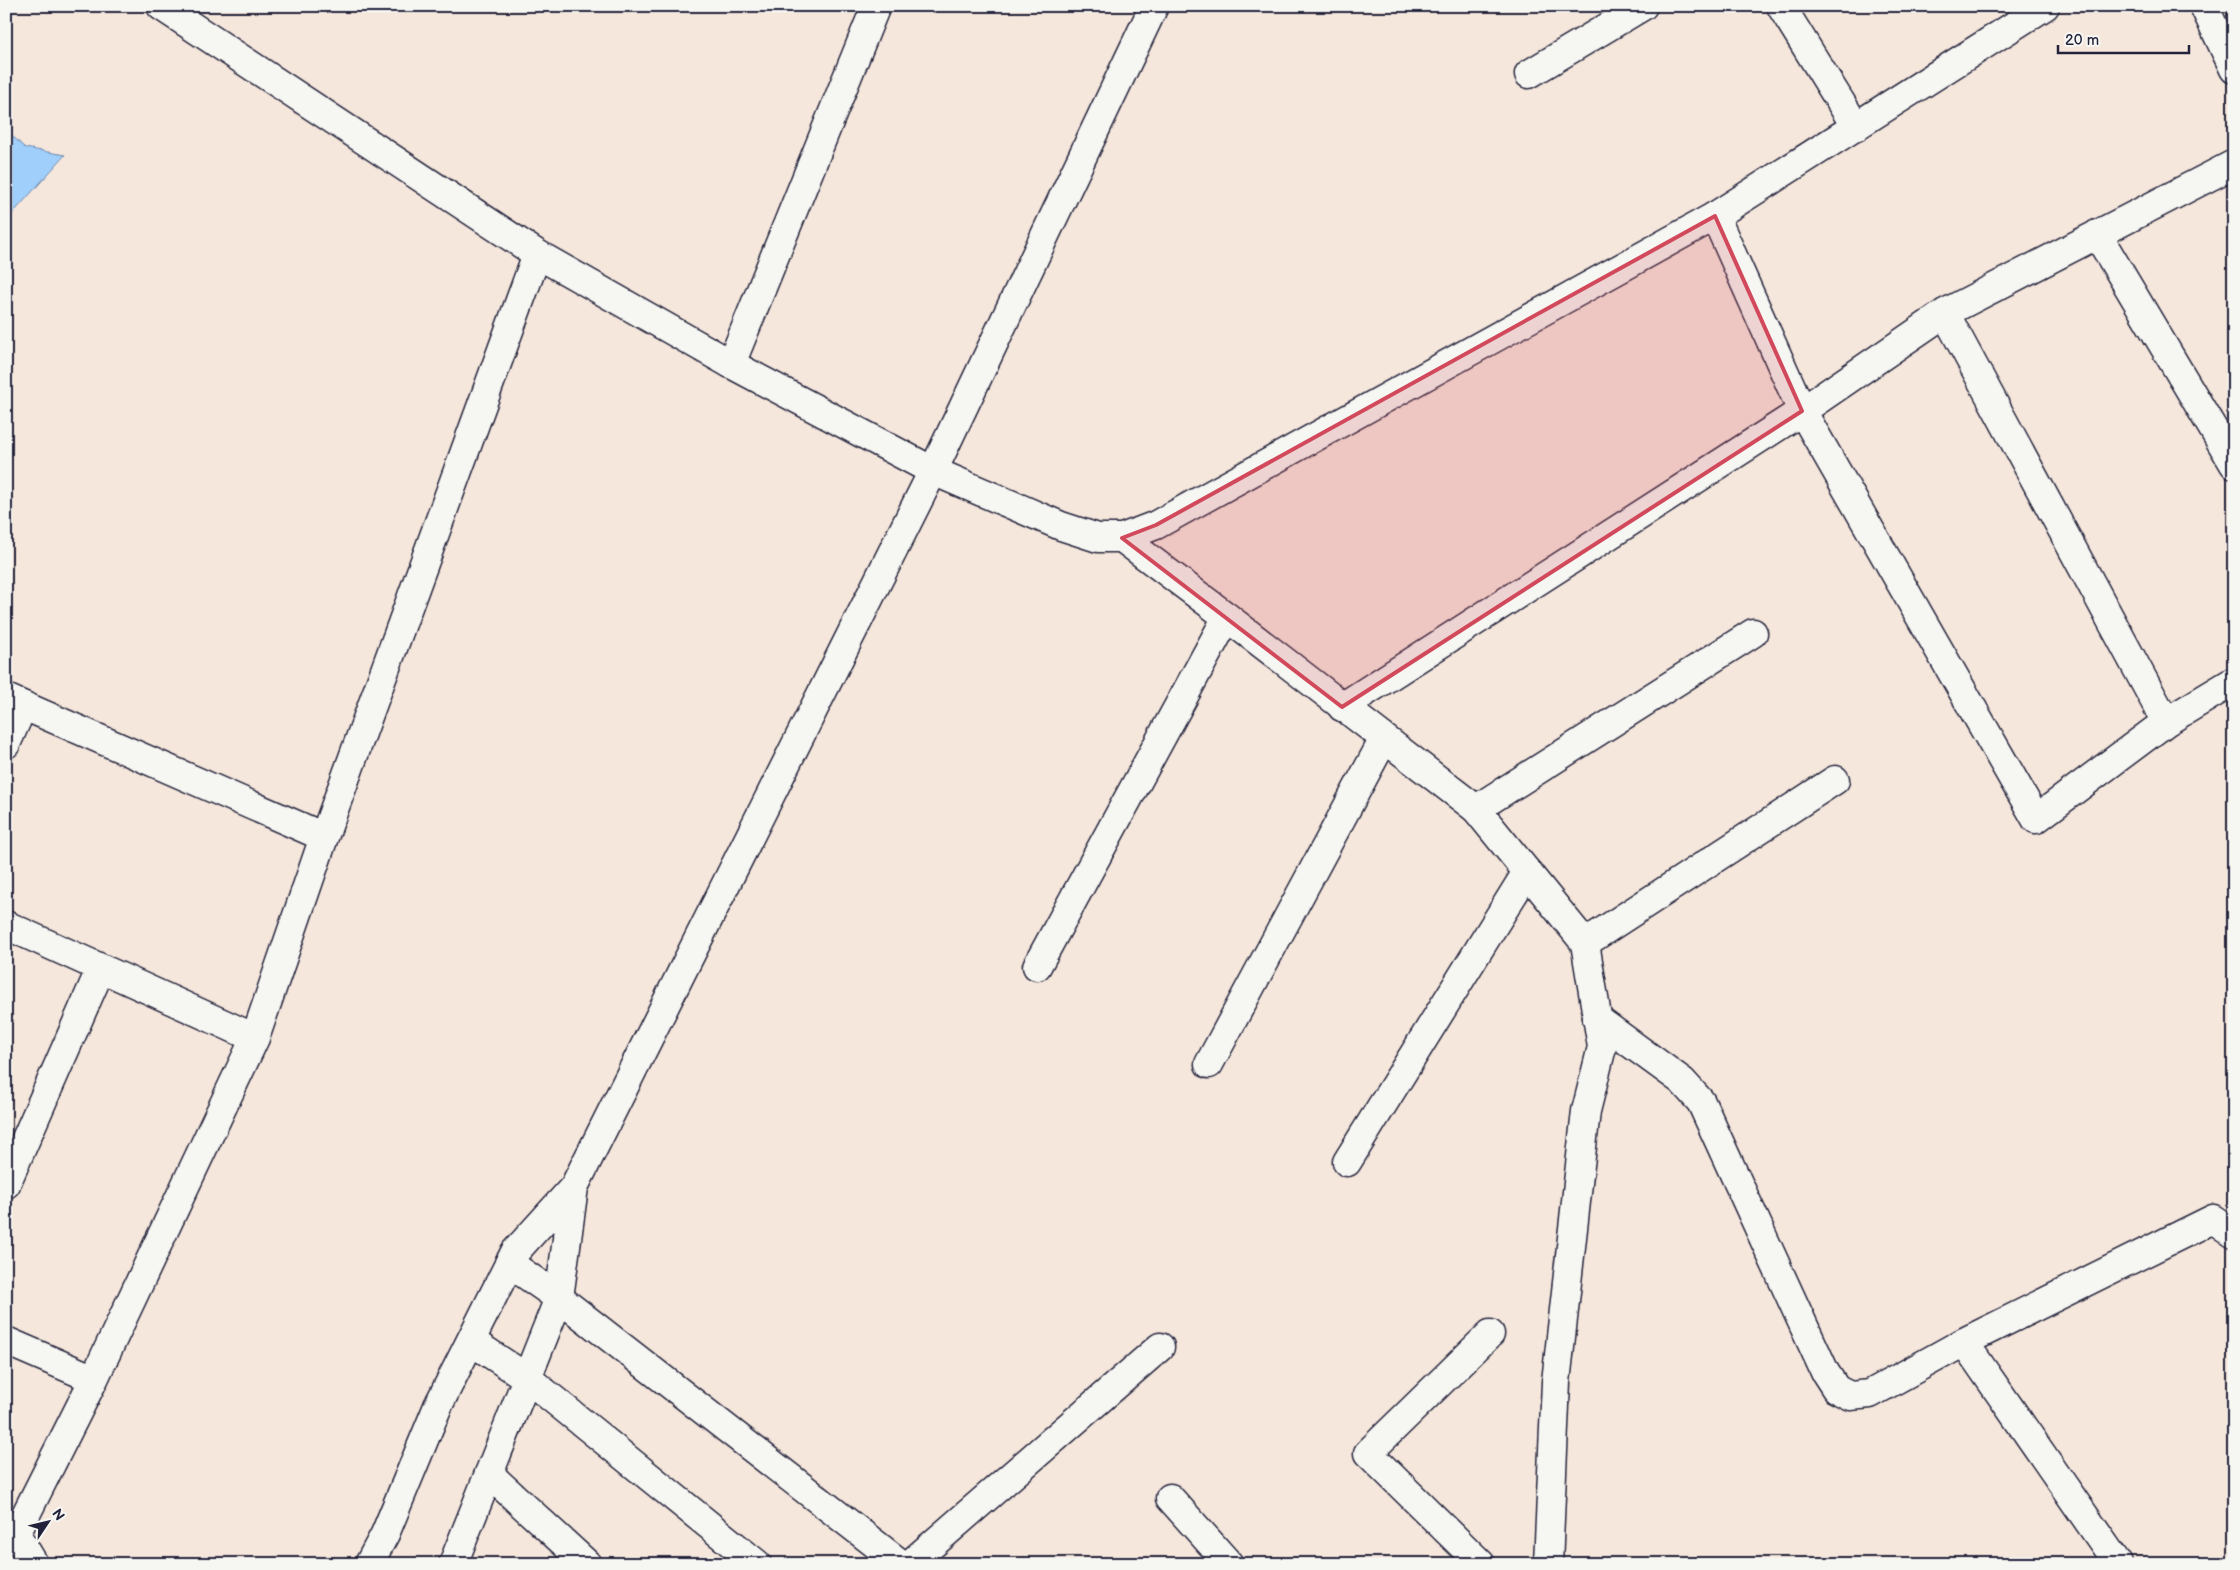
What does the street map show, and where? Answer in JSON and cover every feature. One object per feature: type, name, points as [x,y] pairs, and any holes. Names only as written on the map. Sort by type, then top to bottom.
[{"type":"street","points":[[161,6],[537,254],[731,364],[933,471],[1061,526],[1098,538],[1122,538],[1156,526],[1715,216],[2045,6]]},
{"type":"street","points":[[731,364],[876,6]]},
{"type":"street","points":[[369,1564],[385,1534],[438,1406],[509,1263],[515,1252],[574,1186],[933,471],[1154,6]]},
{"type":"street","points":[[1529,74],[1643,6]]},
{"type":"street","points":[[1781,6],[1856,127]]},
{"type":"street","points":[[2204,6],[2234,69]]},
{"type":"street","points":[[1342,707],[1802,410],[1945,313],[2234,164]]},
{"type":"street","points":[[1715,216],[1802,410],[2036,819],[2166,722],[2234,681]]},
{"type":"street","points":[[2097,234],[2234,464]]},
{"type":"street","points":[[34,1564],[11,1532],[94,1379],[255,1038],[324,837],[537,254]]},
{"type":"street","points":[[1945,313],[2166,722]]},
{"type":"street","points":[[1122,538],[1476,810],[1585,943],[1602,1047],[1586,1111],[1556,1382],[1548,1564]]},
{"type":"street","points":[[1037,966],[1227,617]]},
{"type":"street","points":[[1476,810],[1754,633]]},
{"type":"street","points":[[6,744],[15,702],[324,837]]},
{"type":"street","points":[[1208,1064],[1384,739]]},
{"type":"street","points":[[1585,943],[1835,780]]},
{"type":"street","points":[[1347,1162],[1527,872]]},
{"type":"street","points":[[6,926],[255,1038]]},
{"type":"street","points":[[6,1184],[101,968]]},
{"type":"street","points":[[1597,1019],[1682,1080],[1701,1102],[1825,1372],[1836,1389],[1850,1396],[1870,1394],[1964,1342],[2213,1219],[2234,1234]]},
{"type":"street","points":[[454,1564],[558,1298],[574,1186]]},
{"type":"street","points":[[509,1263],[558,1298],[901,1564]]},
{"type":"street","points":[[1481,1564],[1368,1453],[1490,1334]]},
{"type":"street","points":[[6,1341],[94,1379]]},
{"type":"street","points":[[471,1341],[527,1378],[757,1564]]},
{"type":"street","points":[[1964,1342],[2118,1564]]},
{"type":"street","points":[[910,1564],[1160,1347]]},
{"type":"street","points":[[489,1474],[587,1564]]},
{"type":"street","points":[[1170,1498],[1229,1564]]},
{"type":"highlighted area","points":[[1715,216],[1802,411],[1342,707],[1122,538],[1156,525]]},
{"type":"water","points":[[6,130],[25,148],[65,155],[6,221]]}]
